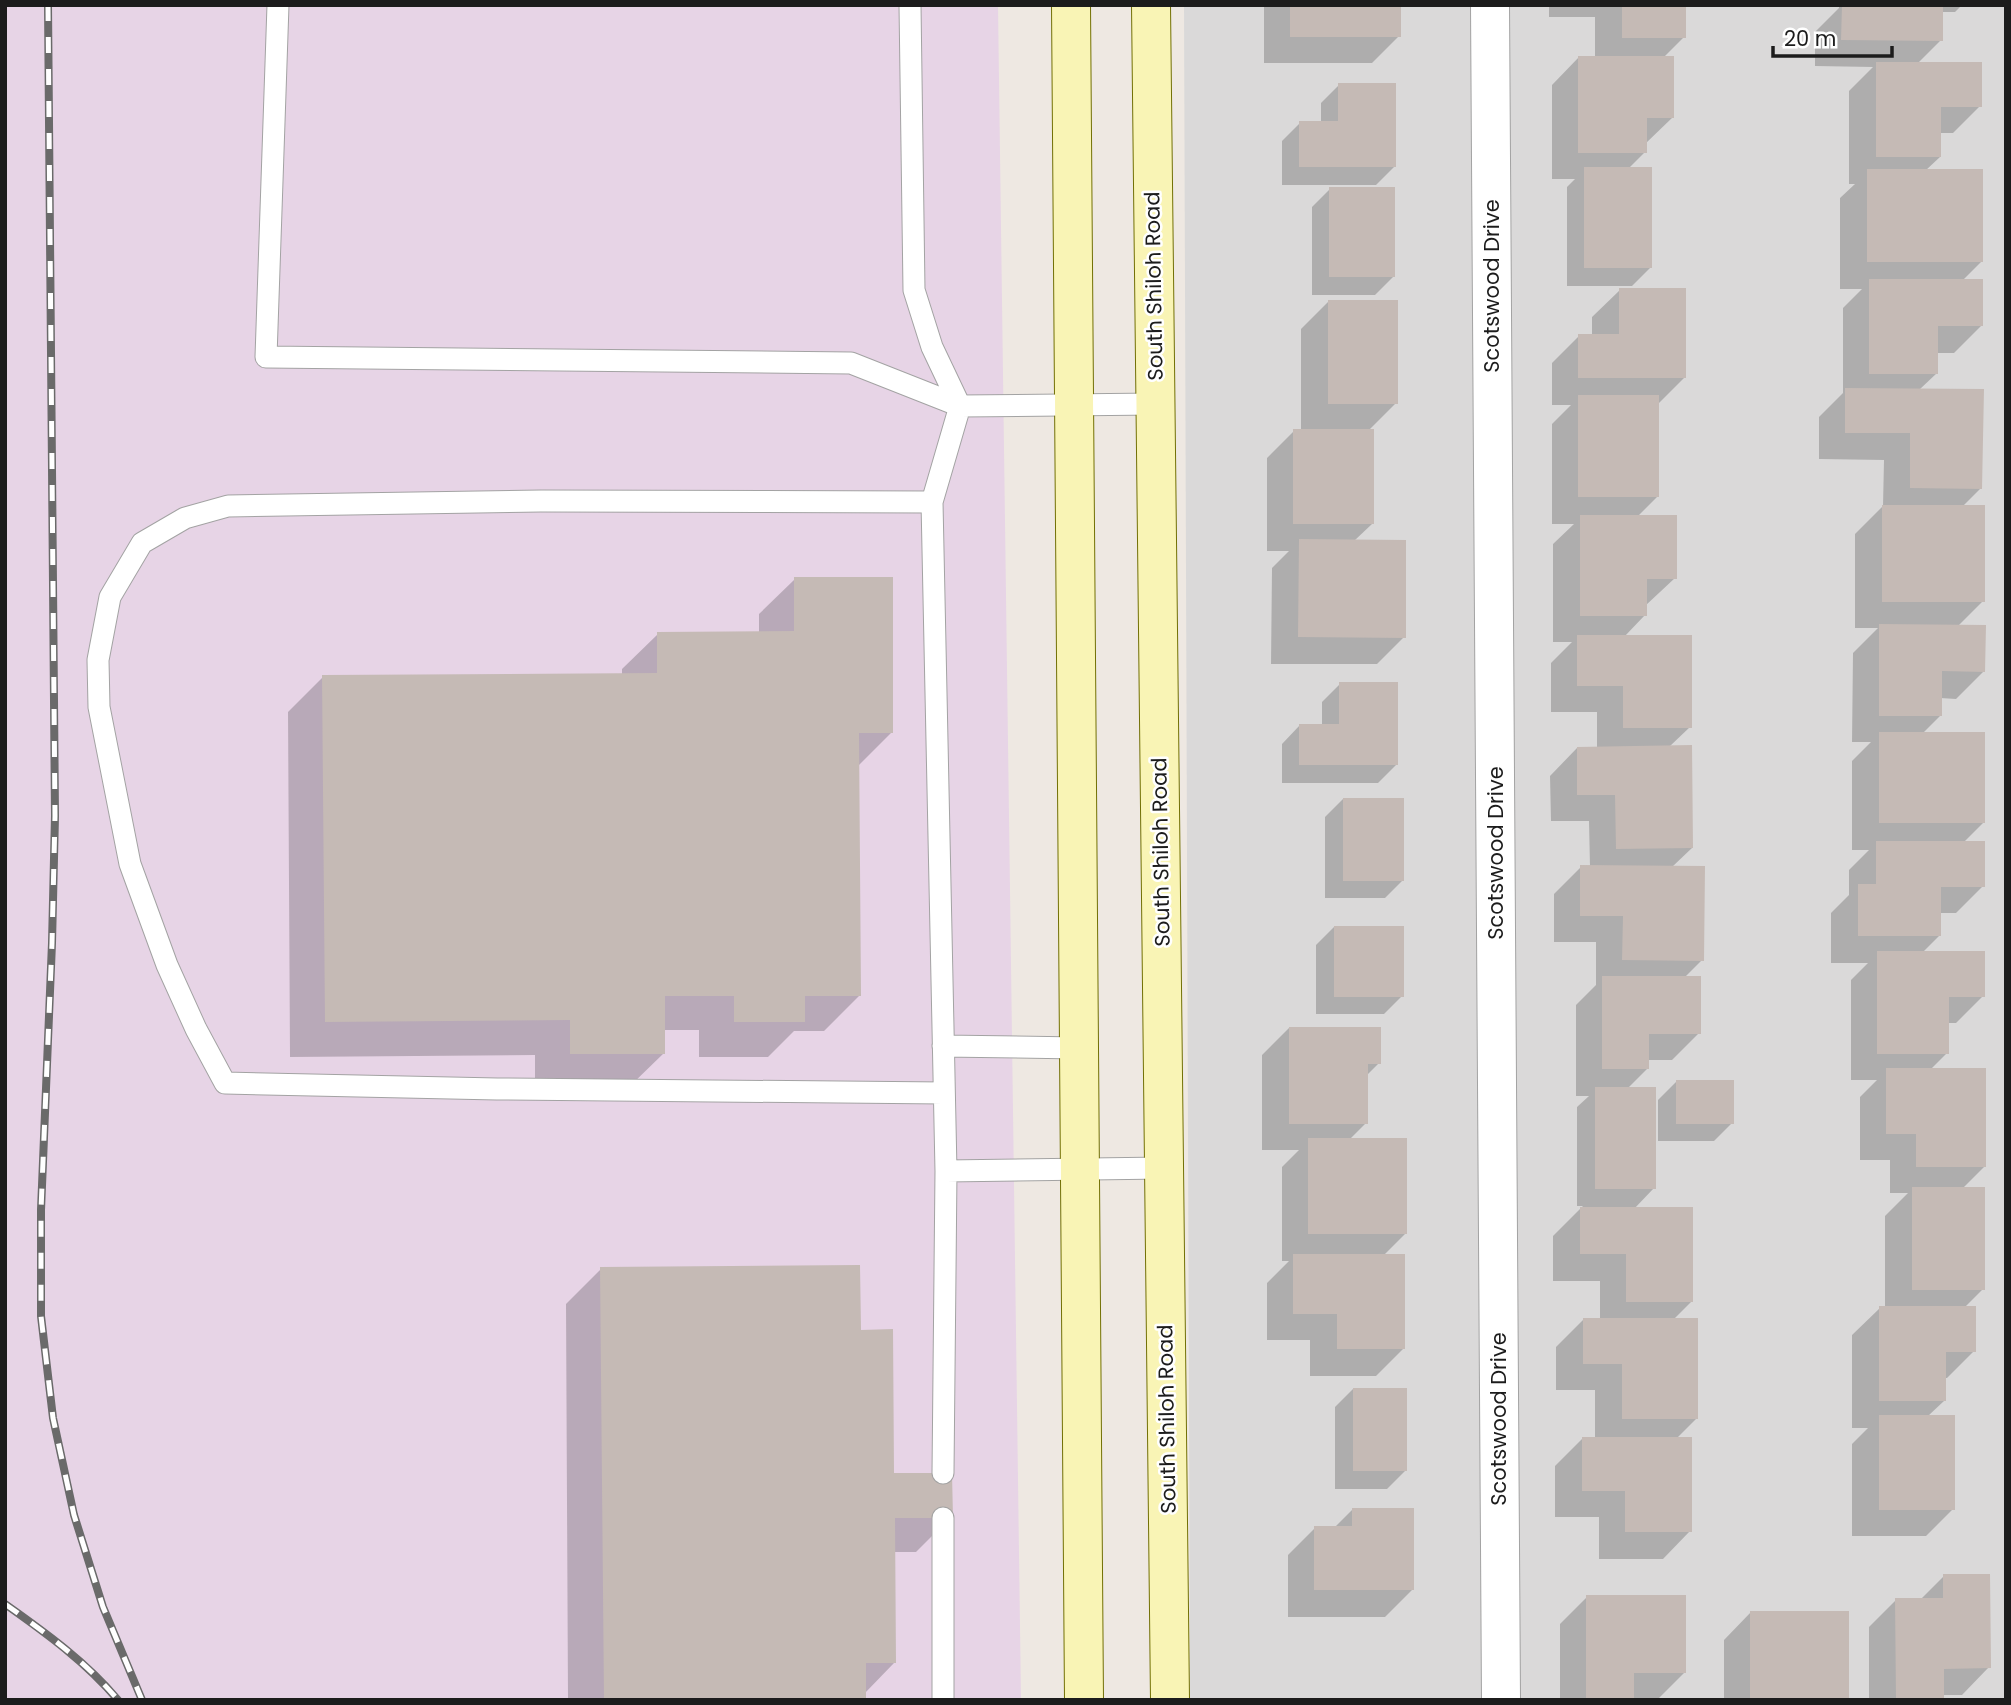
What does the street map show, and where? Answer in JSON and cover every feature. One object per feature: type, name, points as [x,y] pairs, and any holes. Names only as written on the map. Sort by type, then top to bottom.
[{"type":"main road","points":[[1072,5],[1084,1700]]},
{"type":"main road","name":"South Shiloh Road","points":[[1151,5],[1170,1700]]},
{"type":"street","name":"Scotswood Drive","points":[[1490,5],[1501,1700]]},
{"type":"lane","points":[[278,5],[266,357],[851,363],[960,405],[1156,404]]},
{"type":"lane","points":[[910,5],[914,290],[932,347],[960,405],[932,502],[946,1171],[943,1473]]},
{"type":"lane","points":[[932,502],[541,500],[228,506],[186,518],[142,543],[110,597],[98,660],[99,707],[130,864],[167,965],[196,1029],[225,1083],[484,1089],[944,1093]]},
{"type":"lane","points":[[943,1046],[1079,1048]]},
{"type":"lane","points":[[946,1171],[1164,1168]]},
{"type":"lane","points":[[943,1518],[943,1700]]},
{"type":"shaded area","points":[[5,5],[998,5],[1021,1700],[5,1700]]},
{"type":"shaded area","points":[[1184,5],[2006,5],[2006,1700],[1190,1700]]},
{"type":"building","points":[[1290,5],[1401,5],[1401,37],[1290,37]]},
{"type":"building","points":[[1622,5],[1686,5],[1686,38],[1622,38]]},
{"type":"building","points":[[1842,5],[1943,5],[1943,41],[1841,40]]},
{"type":"building","points":[[1578,56],[1674,56],[1674,118],[1647,118],[1647,153],[1578,153]]},
{"type":"building","points":[[1876,62],[1982,62],[1982,107],[1941,107],[1941,157],[1876,157]]},
{"type":"building","points":[[1338,83],[1396,83],[1396,167],[1299,167],[1299,121],[1338,121]]},
{"type":"building","points":[[1584,167],[1652,167],[1652,268],[1584,268]]},
{"type":"building","points":[[1867,169],[1983,169],[1983,262],[1867,262]]},
{"type":"building","points":[[1329,187],[1395,187],[1395,277],[1329,277]]},
{"type":"building","points":[[1869,279],[1983,279],[1983,326],[1938,326],[1938,374],[1869,374]]},
{"type":"building","points":[[1619,288],[1686,288],[1686,378],[1578,378],[1578,334],[1619,334]]},
{"type":"building","points":[[1328,300],[1398,300],[1398,404],[1328,404]]},
{"type":"building","points":[[1845,388],[1984,389],[1982,489],[1910,488],[1910,433],[1845,433]]},
{"type":"building","points":[[1578,395],[1659,395],[1659,497],[1578,497]]},
{"type":"building","points":[[1293,429],[1374,429],[1374,524],[1293,524]]},
{"type":"building","points":[[1882,505],[1985,505],[1985,602],[1882,602]]},
{"type":"building","points":[[1580,515],[1677,515],[1677,579],[1647,579],[1647,616],[1580,616]]},
{"type":"building","points":[[1299,539],[1406,540],[1406,638],[1298,637]]},
{"type":"building","points":[[794,577],[893,577],[893,733],[859,733],[861,996],[805,996],[805,1022],[734,1022],[734,996],[665,996],[665,1054],[570,1054],[570,1020],[325,1022],[322,675],[657,673],[657,632],[794,631]]},
{"type":"building","points":[[1879,624],[1986,625],[1985,672],[1942,671],[1942,716],[1879,716]]},
{"type":"building","points":[[1577,635],[1692,635],[1692,728],[1623,728],[1623,686],[1577,686]]},
{"type":"building","points":[[1339,682],[1398,682],[1398,765],[1299,765],[1299,724],[1339,724]]},
{"type":"building","points":[[1879,732],[1985,732],[1985,823],[1879,823]]},
{"type":"building","points":[[1692,745],[1693,848],[1616,849],[1615,795],[1577,795],[1577,747]]},
{"type":"building","points":[[1343,798],[1404,798],[1404,881],[1343,881]]},
{"type":"building","points":[[1876,841],[1985,841],[1985,887],[1941,887],[1941,936],[1858,936],[1858,884],[1876,884]]},
{"type":"building","points":[[1580,865],[1705,866],[1704,961],[1622,960],[1623,916],[1580,916]]},
{"type":"building","points":[[1334,926],[1404,926],[1404,997],[1334,997]]},
{"type":"building","points":[[1877,951],[1985,951],[1985,997],[1949,997],[1949,1054],[1877,1054]]},
{"type":"building","points":[[1602,976],[1701,976],[1701,1034],[1649,1034],[1649,1069],[1602,1069]]},
{"type":"building","points":[[1289,1027],[1381,1027],[1381,1064],[1368,1064],[1368,1124],[1289,1124]]},
{"type":"building","points":[[1886,1068],[1986,1068],[1986,1167],[1916,1167],[1916,1134],[1886,1134]]},
{"type":"building","points":[[1676,1080],[1734,1080],[1734,1124],[1676,1124]]},
{"type":"building","points":[[1595,1087],[1656,1087],[1656,1189],[1595,1189]]},
{"type":"building","points":[[1308,1138],[1407,1138],[1407,1234],[1308,1234]]},
{"type":"building","points":[[1912,1187],[1985,1187],[1985,1290],[1912,1290]]},
{"type":"building","points":[[1580,1207],[1693,1207],[1693,1302],[1626,1302],[1626,1254],[1580,1254]]},
{"type":"building","points":[[1293,1254],[1405,1254],[1405,1349],[1337,1349],[1337,1314],[1293,1314]]},
{"type":"building","points":[[860,1265],[861,1330],[893,1329],[894,1473],[952,1473],[953,1518],[895,1518],[896,1663],[866,1663],[866,1700],[604,1700],[600,1267]]},
{"type":"building","points":[[1879,1306],[1976,1306],[1976,1352],[1946,1352],[1946,1401],[1879,1401]]},
{"type":"building","points":[[1583,1318],[1698,1318],[1698,1419],[1622,1419],[1622,1364],[1583,1364]]},
{"type":"building","points":[[1353,1388],[1407,1388],[1407,1471],[1353,1471]]},
{"type":"building","points":[[1879,1415],[1955,1415],[1955,1510],[1879,1510]]},
{"type":"building","points":[[1582,1437],[1692,1437],[1692,1532],[1625,1532],[1625,1491],[1582,1491]]},
{"type":"building","points":[[1352,1508],[1414,1508],[1414,1590],[1314,1590],[1314,1526],[1352,1526]]},
{"type":"building","points":[[1943,1574],[1990,1574],[1991,1668],[1944,1669],[1944,1700],[1896,1700],[1895,1598],[1943,1598]]},
{"type":"building","points":[[1586,1595],[1686,1595],[1686,1673],[1634,1673],[1634,1700],[1586,1700]]},
{"type":"building","points":[[1750,1611],[1849,1611],[1849,1700],[1750,1700]]},
{"type":"railway","points":[[48,5],[55,816],[41,1210],[41,1316],[53,1418],[74,1515],[103,1607],[142,1700]]},
{"type":"railway","points":[[5,1604],[79,1661],[118,1700]]}]
